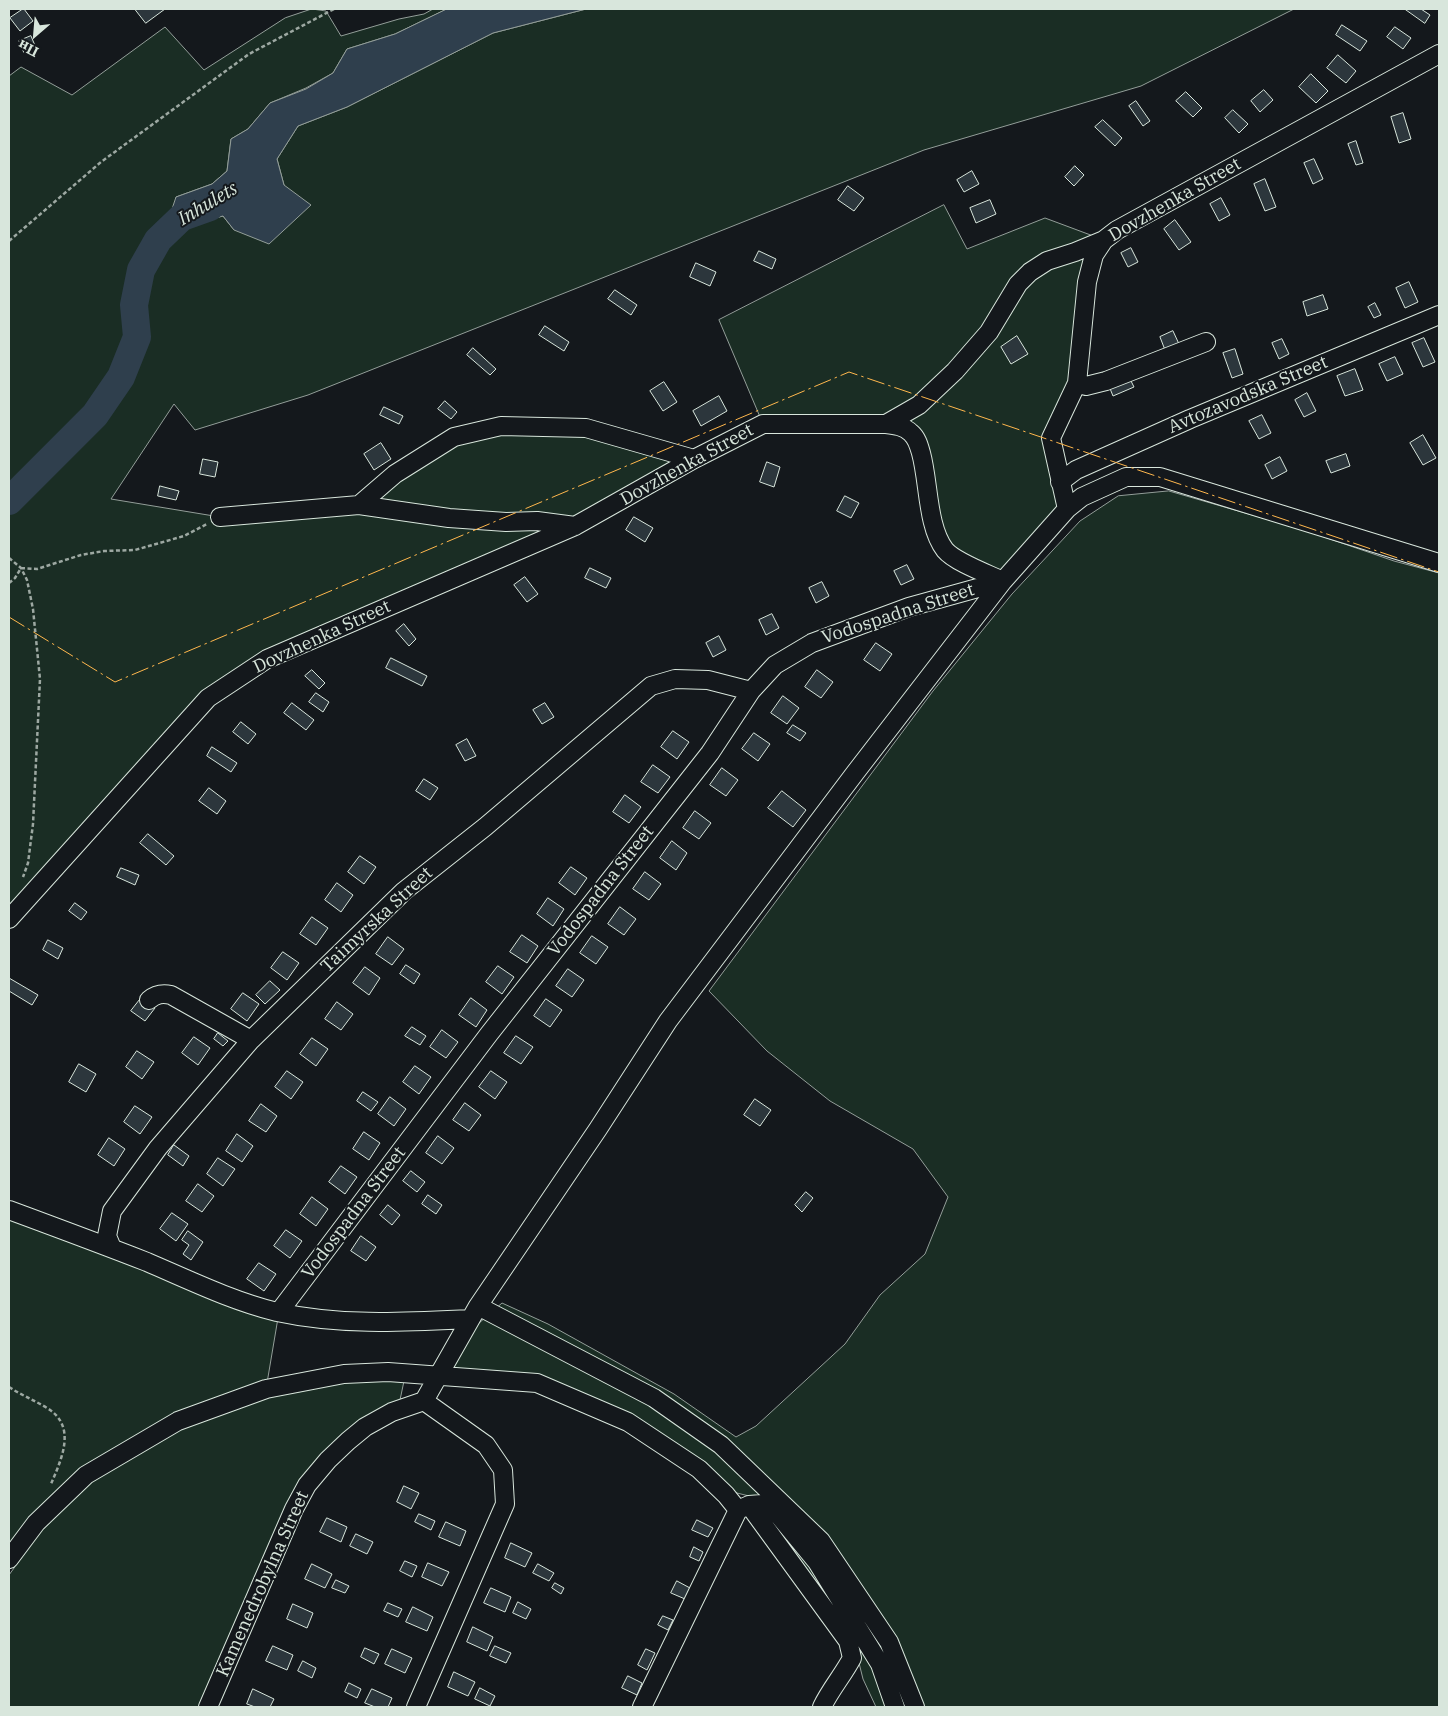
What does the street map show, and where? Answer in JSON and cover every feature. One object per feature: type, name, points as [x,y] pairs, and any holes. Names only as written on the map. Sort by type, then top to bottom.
[{"type":"street","name":"Dovzhenka Street","points":[[1067,509],[1051,438],[1077,383],[1087,282],[1094,255],[1104,240],[1117,230],[1439,54]]},
{"type":"street","points":[[886,424],[919,404],[955,371],[989,332],[1018,284],[1030,272],[1047,261],[1104,240]]},
{"type":"street","name":"Avtozavodska Street","points":[[1060,482],[1076,470],[1190,418],[1439,315]]},
{"type":"street","points":[[1077,383],[1086,386],[1106,381],[1206,342]]},
{"type":"street","name":"Dovzhenka Street","points":[[9,919],[208,698],[267,659],[575,526],[694,459],[763,424],[886,424],[900,426],[911,432],[918,442],[925,465],[935,533],[946,551],[962,562],[1003,581]]},
{"type":"street","points":[[359,505],[394,474],[454,437],[501,426],[586,428],[694,459]]},
{"type":"street","name":"Vodospadna Street","points":[[424,1401],[474,1313],[598,1129],[668,1020],[1003,581],[1067,509],[1082,496],[1126,476],[1160,477],[1439,563]]},
{"type":"street","points":[[220,517],[359,505],[449,518],[506,522],[537,521],[575,526]]},
{"type":"street","name":"Vodospadna Street","points":[[280,1312],[489,1034],[710,753],[751,691],[775,665],[812,643],[909,607],[1003,581]]},
{"type":"street","name":"Taimyrska Street","points":[[112,1248],[107,1236],[112,1211],[158,1148],[251,1040],[404,891],[485,827],[651,686],[675,679],[708,680],[751,691]]},
{"type":"street","points":[[149,1000],[155,995],[172,995],[251,1040]]},
{"type":"street","points":[[9,1210],[112,1248],[245,1304],[280,1312],[351,1322],[409,1322],[474,1313],[654,1398],[722,1444],[820,1541],[889,1642],[915,1707]]},
{"type":"street","points":[[9,1558],[36,1523],[86,1476],[178,1421],[266,1389],[344,1374],[388,1372],[537,1383],[628,1422],[698,1470],[743,1508],[848,1641],[852,1658],[830,1691],[822,1707]]},
{"type":"street","points":[[416,1707],[505,1504],[503,1470],[486,1445],[424,1401]]},
{"type":"street","name":"Kamenedrobylna Street","points":[[208,1707],[290,1517],[307,1485],[328,1460],[365,1427],[392,1412],[424,1401]]},
{"type":"street","points":[[743,1508],[762,1504],[776,1512],[817,1562],[880,1664],[895,1707]]},
{"type":"street","points":[[642,1707],[743,1508]]},
{"type":"path","points":[[9,241],[101,162],[249,54],[334,9]]},
{"type":"path","points":[[21,568],[37,569],[104,550],[135,550],[184,536],[220,517]]},
{"type":"path","points":[[9,558],[21,568],[27,580],[33,609],[40,679],[33,824],[28,863],[20,883]]},
{"type":"path","points":[[9,583],[15,578],[21,568]]},
{"type":"path","points":[[9,1387],[59,1416],[64,1426],[65,1443],[48,1492]]},
{"type":"green space","points":[[312,9],[326,11],[341,36],[399,19],[424,14],[433,9],[447,9],[395,34],[347,49],[333,73],[306,88],[270,103],[248,129],[231,139],[227,171],[212,184],[176,197],[182,230],[199,222],[223,216],[234,230],[284,185],[277,159],[298,126],[347,107],[493,33],[586,9],[1294,9],[1141,86],[924,150],[308,395],[195,430],[174,404],[111,499],[220,517],[359,505],[454,437],[586,428],[694,459],[404,599],[208,698],[9,919],[9,76],[21,67],[72,95],[165,27],[204,70],[285,18]]},
{"type":"green space","points":[[944,205],[967,249],[1045,218],[1104,240],[1077,383],[1051,438],[1067,509],[1003,581],[946,551],[911,432],[763,424],[719,320]]},
{"type":"green space","points":[[1169,491],[1304,530],[1394,561],[1439,573],[1439,1707],[876,1707],[863,1679],[853,1639],[749,1496],[733,1492],[539,1375],[452,1370],[450,1363],[478,1324],[502,1303],[548,1324],[674,1394],[736,1437],[756,1426],[845,1344],[880,1295],[925,1254],[948,1197],[913,1149],[830,1101],[767,1051],[709,991],[933,691],[1012,594],[1080,521],[1118,496]]},
{"type":"green space","points":[[9,1210],[279,1312],[266,1389],[178,1421],[86,1475],[9,1559]]},
{"type":"green space","points":[[344,1378],[404,1381],[400,1400],[325,1458],[202,1707],[9,1707],[9,1575],[40,1532],[89,1481],[182,1428],[271,1396]]},
{"type":"water","points":[[447,9],[586,9],[493,33],[347,107],[298,126],[277,159],[284,185],[311,205],[269,244],[234,230],[223,216],[199,222],[182,230],[171,212],[176,197],[212,184],[227,171],[231,139],[248,129],[270,103],[306,89],[333,73],[347,49],[395,34]]},
{"type":"building","points":[[23,9],[33,21],[20,31],[10,18]]},
{"type":"building","points":[[135,9],[165,9],[146,23]]},
{"type":"building","points":[[1405,9],[1421,9],[1430,15],[1425,23]]},
{"type":"building","points":[[1342,25],[1367,41],[1360,51],[1336,35]]},
{"type":"building","points":[[1395,27],[1411,38],[1403,49],[1387,37]]},
{"type":"building","points":[[31,36],[36,48],[24,53],[19,41]]},
{"type":"building","points":[[1338,55],[1356,71],[1346,83],[1327,68]]},
{"type":"building","points":[[1311,74],[1328,91],[1316,103],[1299,87]]},
{"type":"building","points":[[1264,90],[1273,100],[1260,112],[1251,101]]},
{"type":"building","points":[[1186,92],[1202,108],[1193,117],[1176,101]]},
{"type":"building","points":[[1136,101],[1150,121],[1143,126],[1129,106]]},
{"type":"building","points":[[1233,110],[1248,124],[1239,133],[1225,118]]},
{"type":"building","points":[[1403,113],[1411,139],[1399,143],[1391,117]]},
{"type":"building","points":[[1103,120],[1122,138],[1115,146],[1095,127]]},
{"type":"building","points":[[1356,141],[1363,163],[1356,165],[1348,144]]},
{"type":"building","points":[[1314,159],[1323,179],[1313,184],[1304,163]]},
{"type":"building","points":[[1075,166],[1084,175],[1074,186],[1065,177]]},
{"type":"building","points":[[972,171],[979,184],[964,192],[957,180]]},
{"type":"building","points":[[1265,179],[1276,207],[1265,211],[1254,184]]},
{"type":"building","points":[[848,186],[864,198],[854,211],[838,200]]},
{"type":"building","points":[[1221,198],[1230,215],[1219,221],[1210,204]]},
{"type":"building","points":[[990,200],[996,214],[976,223],[970,208]]},
{"type":"building","points":[[1175,220],[1191,242],[1179,250],[1164,229]]},
{"type":"building","points":[[1131,248],[1138,262],[1128,267],[1121,253]]},
{"type":"building","points":[[759,251],[776,259],[772,269],[754,261]]},
{"type":"building","points":[[696,263],[716,272],[710,286],[690,277]]},
{"type":"building","points":[[1409,282],[1418,302],[1405,308],[1396,288]]},
{"type":"building","points":[[615,290],[637,305],[631,315],[608,299]]},
{"type":"building","points":[[1323,295],[1328,309],[1307,316],[1303,302]]},
{"type":"building","points":[[1375,303],[1381,315],[1374,318],[1368,307]]},
{"type":"building","points":[[545,326],[569,342],[564,351],[539,335]]},
{"type":"building","points":[[1173,331],[1179,344],[1165,350],[1160,337]]},
{"type":"building","points":[[1017,336],[1028,354],[1011,364],[1001,347]]},
{"type":"building","points":[[1424,338],[1435,362],[1423,367],[1412,343]]},
{"type":"building","points":[[1282,339],[1289,354],[1279,359],[1272,343]]},
{"type":"building","points":[[473,348],[496,369],[490,375],[467,355]]},
{"type":"building","points":[[1235,349],[1243,374],[1232,378],[1223,353]]},
{"type":"building","points":[[1395,357],[1403,374],[1387,381],[1379,364]]},
{"type":"building","points":[[1355,369],[1363,390],[1345,396],[1337,376]]},
{"type":"building","points":[[1129,377],[1134,387],[1113,396],[1109,386]]},
{"type":"building","points":[[664,382],[677,402],[663,411],[650,391]]},
{"type":"building","points":[[1307,393],[1316,411],[1304,417],[1295,400]]},
{"type":"building","points":[[719,396],[727,411],[701,426],[693,411]]},
{"type":"building","points":[[445,401],[457,412],[451,419],[438,409]]},
{"type":"building","points":[[384,407],[403,416],[399,424],[380,415]]},
{"type":"building","points":[[1262,415],[1271,433],[1259,439],[1249,421]]},
{"type":"building","points":[[1423,435],[1436,458],[1423,465],[1410,443]]},
{"type":"building","points":[[381,443],[391,459],[374,470],[364,454]]},
{"type":"building","points":[[1346,454],[1350,466],[1331,473],[1326,461]]},
{"type":"building","points":[[1280,457],[1287,471],[1272,479],[1265,465]]},
{"type":"building","points":[[203,459],[218,462],[215,477],[200,474]]},
{"type":"building","points":[[767,462],[780,467],[774,487],[760,482]]},
{"type":"building","points":[[160,486],[179,491],[176,500],[158,496]]},
{"type":"building","points":[[845,496],[859,503],[851,518],[837,511]]},
{"type":"building","points":[[634,517],[653,528],[645,542],[626,530]]},
{"type":"building","points":[[907,565],[914,579],[901,585],[894,571]]},
{"type":"building","points":[[590,568],[611,578],[606,588],[585,578]]},
{"type":"building","points":[[525,577],[538,594],[527,602],[514,585]]},
{"type":"building","points":[[822,582],[829,596],[816,603],[809,588]]},
{"type":"building","points":[[772,614],[779,628],[766,635],[759,620]]},
{"type":"building","points":[[404,624],[416,639],[409,646],[396,631]]},
{"type":"building","points":[[719,636],[726,650],[713,657],[706,643]]},
{"type":"building","points":[[876,643],[892,654],[880,671],[864,660]]},
{"type":"building","points":[[391,658],[427,676],[422,686],[386,668]]},
{"type":"building","points":[[312,670],[325,683],[319,689],[305,676]]},
{"type":"building","points":[[817,670],[833,682],[821,698],[805,687]]},
{"type":"building","points":[[316,693],[329,702],[323,712],[309,702]]},
{"type":"building","points":[[783,696],[799,708],[787,724],[771,713]]},
{"type":"building","points":[[292,703],[314,720],[306,730],[284,713]]},
{"type":"building","points":[[545,703],[554,717],[542,724],[533,710]]},
{"type":"building","points":[[241,722],[256,734],[248,744],[233,732]]},
{"type":"building","points":[[793,725],[806,733],[800,741],[787,733]]},
{"type":"building","points":[[673,731],[689,742],[677,759],[661,747]]},
{"type":"building","points":[[754,733],[770,744],[758,761],[742,749]]},
{"type":"building","points":[[467,739],[476,756],[465,761],[456,745]]},
{"type":"building","points":[[212,747],[237,763],[231,772],[207,756]]},
{"type":"building","points":[[653,765],[670,777],[658,793],[641,782]]},
{"type":"building","points":[[722,768],[738,780],[726,796],[710,785]]},
{"type":"building","points":[[424,779],[438,788],[430,800],[416,791]]},
{"type":"building","points":[[209,788],[226,801],[217,814],[199,801]]},
{"type":"building","points":[[782,791],[806,810],[793,827],[768,808]]},
{"type":"building","points":[[625,795],[641,807],[629,823],[613,812]]},
{"type":"building","points":[[695,811],[711,823],[699,839],[683,828]]},
{"type":"building","points":[[148,834],[174,856],[166,865],[140,843]]},
{"type":"building","points":[[672,841],[687,853],[676,870],[660,858]]},
{"type":"building","points":[[360,856],[376,867],[364,884],[348,872]]},
{"type":"building","points":[[571,867],[587,878],[575,895],[559,883]]},
{"type":"building","points":[[121,868],[139,875],[135,885],[117,877]]},
{"type":"building","points":[[645,872],[661,884],[649,900],[633,889]]},
{"type":"building","points":[[337,883],[353,895],[341,912],[325,900]]},
{"type":"building","points":[[548,898],[564,909],[553,926],[537,914]]},
{"type":"building","points":[[75,903],[87,912],[81,920],[69,911]]},
{"type":"building","points":[[620,907],[636,919],[624,935],[608,924]]},
{"type":"building","points":[[312,917],[328,928],[316,945],[300,934]]},
{"type":"building","points":[[522,935],[538,946],[527,963],[510,952]]},
{"type":"building","points":[[592,936],[608,947],[596,964],[580,953]]},
{"type":"building","points":[[388,937],[404,949],[392,965],[376,954]]},
{"type":"building","points":[[48,940],[63,948],[58,959],[43,950]]},
{"type":"building","points":[[283,952],[299,963],[287,980],[271,968]]},
{"type":"building","points":[[406,965],[420,974],[414,984],[400,974]]},
{"type":"building","points":[[498,966],[514,977],[502,994],[486,982]]},
{"type":"building","points":[[365,967],[380,978],[369,995],[353,983]]},
{"type":"building","points":[[568,969],[584,980],[572,997],[556,986]]},
{"type":"building","points":[[9,978],[38,995],[32,1005],[9,991]]},
{"type":"building","points":[[270,981],[280,990],[265,1004],[256,995]]},
{"type":"building","points":[[243,993],[259,1004],[247,1021],[231,1009]]},
{"type":"building","points":[[142,997],[155,1008],[145,1021],[131,1011]]},
{"type":"building","points":[[471,998],[487,1010],[476,1027],[459,1015]]},
{"type":"building","points":[[546,999],[562,1010],[550,1027],[534,1016]]},
{"type":"building","points":[[337,1002],[353,1014],[341,1030],[325,1019]]},
{"type":"building","points":[[412,1027],[426,1036],[420,1045],[405,1036]]},
{"type":"building","points":[[442,1030],[458,1042],[446,1058],[430,1047]]},
{"type":"building","points":[[218,1033],[228,1041],[223,1046],[214,1039]]},
{"type":"building","points":[[516,1036],[533,1047],[521,1064],[504,1053]]},
{"type":"building","points":[[194,1037],[210,1048],[198,1065],[182,1053]]},
{"type":"building","points":[[312,1038],[328,1049],[316,1066],[300,1054]]},
{"type":"building","points":[[137,1051],[154,1062],[142,1079],[126,1067]]},
{"type":"building","points":[[79,1064],[96,1074],[86,1092],[69,1082]]},
{"type":"building","points":[[415,1066],[431,1077],[419,1094],[403,1082]]},
{"type":"building","points":[[287,1071],[303,1082],[291,1099],[275,1087]]},
{"type":"building","points":[[491,1071],[507,1082],[495,1099],[479,1087]]},
{"type":"building","points":[[363,1092],[378,1102],[371,1111],[357,1101]]},
{"type":"building","points":[[390,1097],[406,1109],[394,1126],[378,1114]]},
{"type":"building","points":[[755,1099],[771,1110],[760,1126],[744,1115]]},
{"type":"building","points":[[465,1103],[481,1115],[469,1131],[453,1120]]},
{"type":"building","points":[[261,1104],[277,1116],[266,1132],[249,1121]]},
{"type":"building","points":[[135,1106],[152,1117],[140,1134],[124,1122]]},
{"type":"building","points":[[364,1132],[380,1143],[369,1160],[353,1149]]},
{"type":"building","points":[[237,1134],[253,1146],[242,1162],[226,1151]]},
{"type":"building","points":[[438,1136],[454,1148],[442,1164],[426,1153]]},
{"type":"building","points":[[109,1138],[125,1149],[114,1166],[98,1155]]},
{"type":"building","points":[[174,1145],[189,1156],[183,1166],[168,1155]]},
{"type":"building","points":[[218,1158],[235,1169],[223,1186],[207,1174]]},
{"type":"building","points":[[341,1166],[357,1177],[345,1194],[329,1182]]},
{"type":"building","points":[[411,1171],[425,1182],[417,1192],[403,1181]]},
{"type":"building","points":[[198,1184],[214,1196],[202,1212],[186,1201]]},
{"type":"building","points":[[806,1192],[813,1198],[802,1212],[795,1205]]},
{"type":"building","points":[[428,1195],[442,1205],[436,1214],[422,1204]]},
{"type":"building","points":[[312,1197],[328,1209],[316,1226],[300,1214]]},
{"type":"building","points":[[388,1205],[400,1215],[392,1225],[380,1215]]},
{"type":"building","points":[[172,1213],[188,1224],[176,1241],[160,1229]]},
{"type":"building","points":[[286,1230],[302,1241],[290,1258],[274,1246]]},
{"type":"building","points":[[188,1231],[203,1242],[191,1260],[183,1254],[189,1245],[182,1240]]},
{"type":"building","points":[[361,1236],[376,1247],[366,1261],[351,1251]]},
{"type":"building","points":[[259,1263],[276,1274],[264,1291],[247,1279]]},
{"type":"building","points":[[404,1486],[419,1493],[411,1509],[397,1502]]},
{"type":"building","points":[[419,1514],[435,1521],[431,1530],[415,1522]]},
{"type":"building","points":[[327,1518],[347,1527],[341,1542],[320,1532]]},
{"type":"building","points":[[697,1520],[713,1528],[708,1537],[692,1530]]},
{"type":"building","points":[[446,1522],[466,1531],[460,1546],[439,1537]]},
{"type":"building","points":[[356,1534],[373,1542],[367,1554],[350,1546]]},
{"type":"building","points":[[511,1543],[532,1553],[525,1567],[505,1558]]},
{"type":"building","points":[[694,1547],[703,1552],[699,1561],[690,1557]]},
{"type":"building","points":[[405,1561],[417,1566],[412,1577],[400,1571]]},
{"type":"building","points":[[428,1563],[449,1572],[442,1586],[422,1577]]},
{"type":"building","points":[[312,1564],[332,1574],[325,1588],[305,1579]]},
{"type":"building","points":[[538,1564],[554,1573],[549,1581],[533,1573]]},
{"type":"building","points":[[336,1580],[349,1586],[345,1593],[332,1588]]},
{"type":"building","points":[[677,1581],[690,1588],[685,1599],[671,1593]]},
{"type":"building","points":[[555,1583],[564,1588],[561,1594],[552,1588]]},
{"type":"building","points":[[491,1588],[511,1597],[505,1612],[484,1603]]},
{"type":"building","points":[[518,1602],[531,1609],[526,1619],[513,1613]]},
{"type":"building","points":[[388,1603],[402,1609],[398,1617],[384,1611]]},
{"type":"building","points":[[293,1604],[313,1613],[307,1628],[287,1619]]},
{"type":"building","points":[[413,1607],[433,1617],[427,1631],[406,1622]]},
{"type":"building","points":[[663,1616],[673,1620],[668,1630],[658,1625]]},
{"type":"building","points":[[473,1627],[493,1637],[487,1651],[467,1642]]},
{"type":"building","points":[[273,1646],[293,1655],[287,1670],[266,1661]]},
{"type":"building","points":[[495,1646],[511,1653],[506,1663],[490,1656]]},
{"type":"building","points":[[365,1648],[379,1654],[374,1664],[361,1657]]},
{"type":"building","points":[[392,1649],[412,1658],[405,1673],[385,1664]]},
{"type":"building","points":[[646,1649],[655,1653],[647,1670],[638,1665]]},
{"type":"building","points":[[303,1661],[316,1668],[312,1678],[298,1671]]},
{"type":"building","points":[[454,1672],[475,1682],[468,1696],[448,1687]]},
{"type":"building","points":[[628,1676],[642,1683],[637,1695],[622,1688]]},
{"type":"building","points":[[349,1683],[361,1689],[357,1698],[345,1692]]},
{"type":"building","points":[[480,1688],[495,1696],[490,1706],[475,1699]]},
{"type":"building","points":[[253,1689],[274,1699],[270,1707],[255,1707],[247,1704]]},
{"type":"building","points":[[372,1689],[392,1698],[388,1707],[375,1707],[365,1703]]},
{"type":"waterway","name":"Inhulets","points":[[9,501],[95,415],[121,377],[137,337],[134,305],[141,270],[158,240],[182,217],[210,207]]},
{"type":"power","points":[[9,617],[115,682],[849,372],[1439,572]]}]
